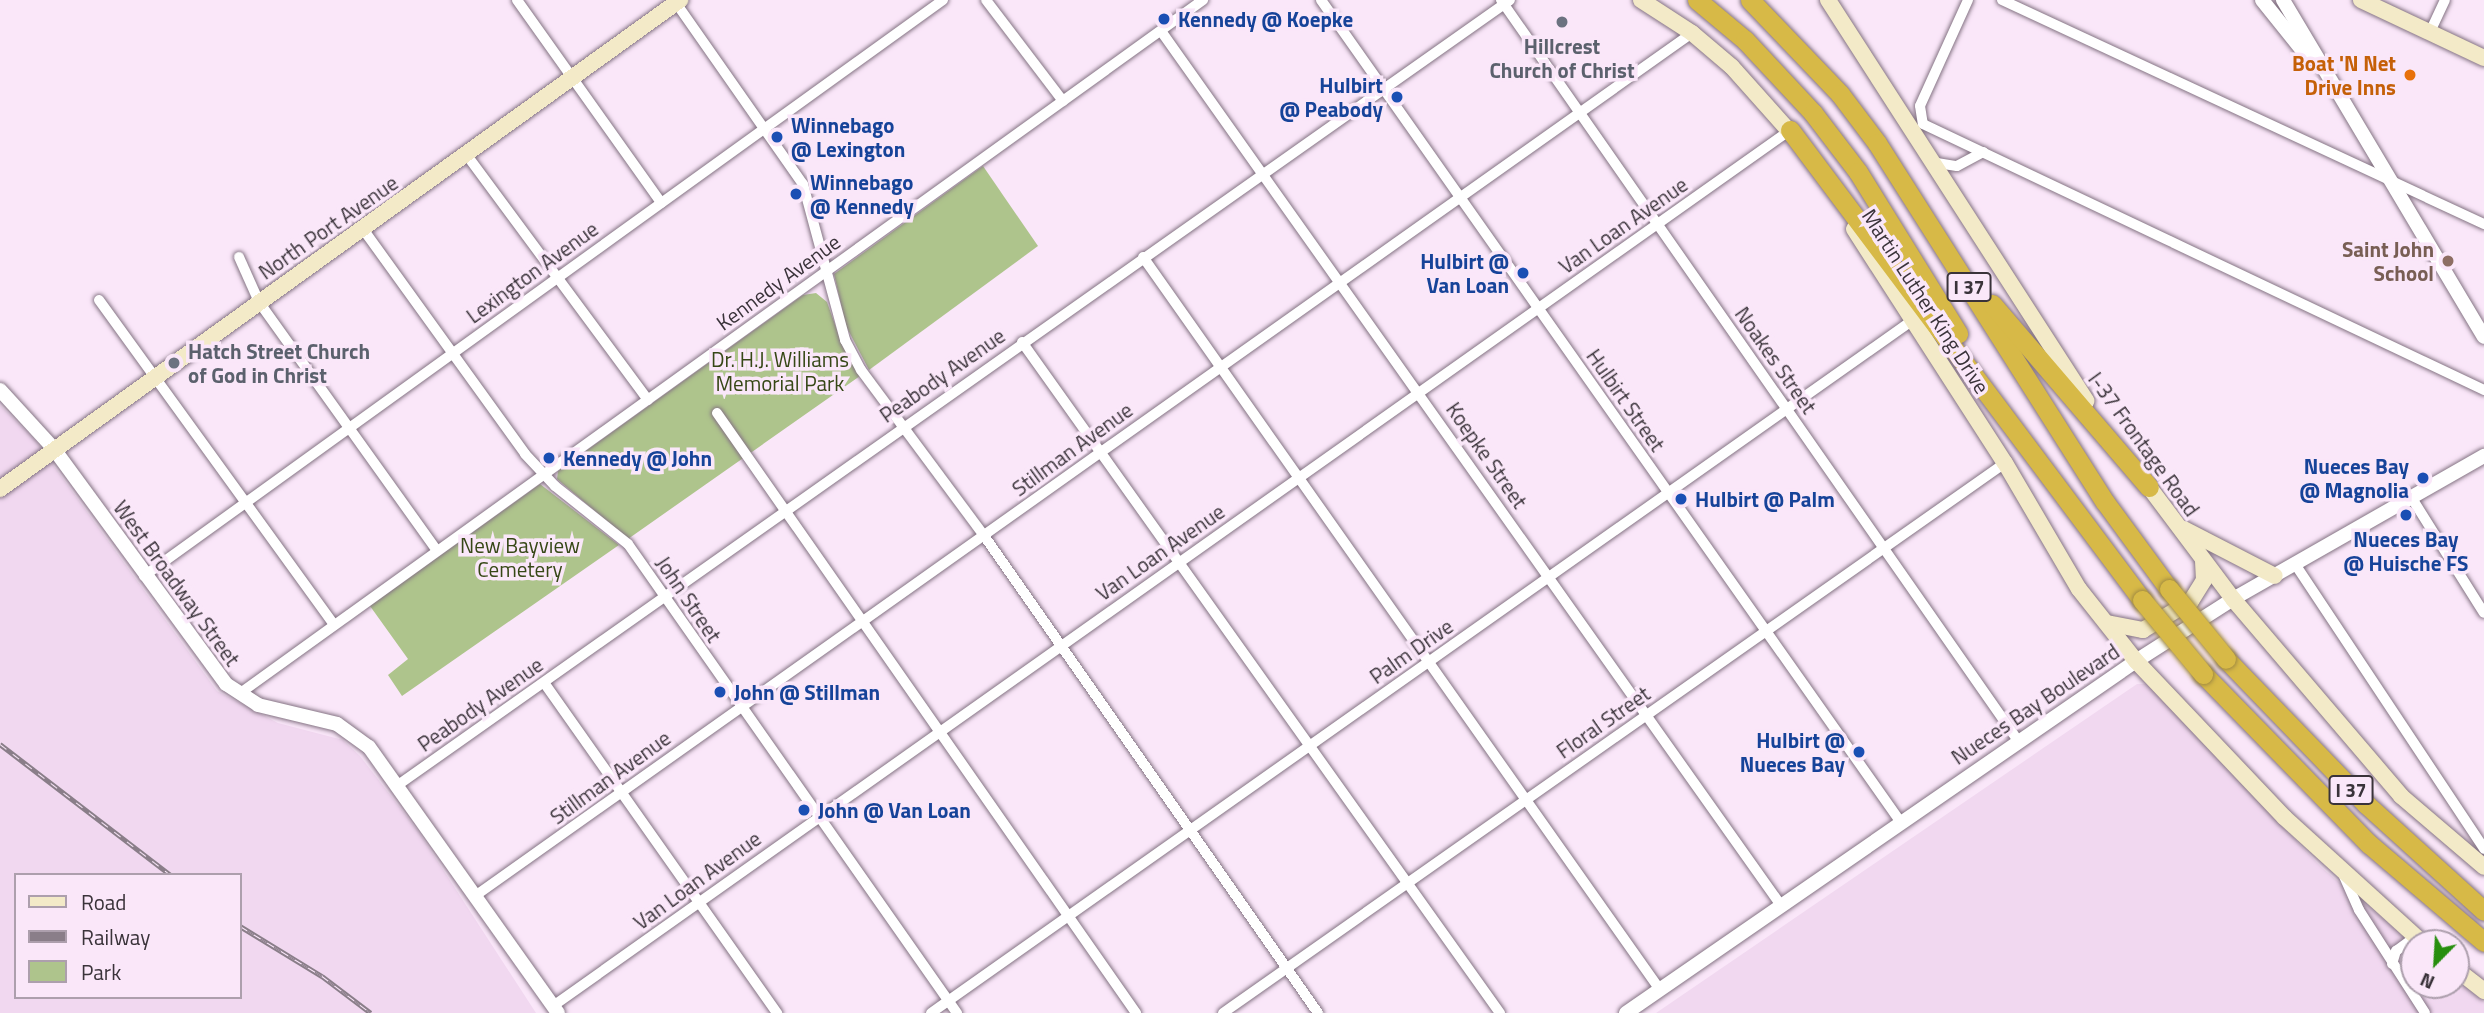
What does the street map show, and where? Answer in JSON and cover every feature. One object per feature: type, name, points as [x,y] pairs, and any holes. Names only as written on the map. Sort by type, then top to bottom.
[{"type":"highway","name":"I 37","points":[[1697,0],[1768,64],[1858,172],[2012,423],[2142,600],[2203,674],[2310,787],[2484,942]]},
{"type":"highway","name":"I 37","points":[[1750,0],[1840,94],[1903,183],[2105,502],[2169,589],[2227,659],[2365,804],[2484,911]]},
{"type":"highway","points":[[1790,130],[2012,423]]},
{"type":"highway","points":[[1903,183],[2000,314],[2148,486]]},
{"type":"main road","name":"Martin Luther King Drive","points":[[1641,0],[1692,33],[1761,96],[1790,130],[2005,463],[2079,589],[2136,661]]},
{"type":"main road","name":"I-37 Frontage Road","points":[[1828,0],[2065,372],[2233,599],[2401,796],[2484,867]]},
{"type":"main road","points":[[2361,0],[2484,58]]},
{"type":"main road","name":"North Port Avenue","points":[[0,489],[677,1]]},
{"type":"main road","points":[[2178,526],[2275,576]]},
{"type":"main road","points":[[2105,622],[2143,630],[2191,601],[2204,580],[2202,558]]},
{"type":"main road","points":[[2136,661],[2343,873],[2407,929]]},
{"type":"main road","points":[[2470,980],[2484,991]]},
{"type":"street","points":[[517,0],[574,76],[661,203]]},
{"type":"street","name":"Lexington Avenue","points":[[144,576],[943,0]]},
{"type":"street","points":[[986,0],[1063,101]]},
{"type":"street","name":"Kennedy Avenue","points":[[239,694],[1203,0]]},
{"type":"street","name":"Hulbirt Street","points":[[1321,0],[1900,821]]},
{"type":"street","points":[[1968,0],[1920,106],[1920,118],[1930,128],[2484,390]]},
{"type":"street","points":[[2002,0],[2484,224]]},
{"type":"street","points":[[2430,32],[2445,0]]},
{"type":"street","points":[[677,1],[803,184],[845,340],[861,370],[985,537],[1188,831],[1318,1013]]},
{"type":"street","name":"Peabody Avenue","points":[[398,785],[545,684],[785,513],[903,425],[1505,1]]},
{"type":"street","name":"Noakes Street","points":[[1505,1],[1579,113],[2019,742]]},
{"type":"street","points":[[2264,1],[2351,115]]},
{"type":"street","points":[[2264,1],[2284,3],[2394,182],[2484,337]]},
{"type":"street","name":"Koepke Street","points":[[1161,31],[1780,904]]},
{"type":"street","name":"Stillman Avenue","points":[[475,896],[862,620],[985,537],[1220,366],[1692,33]]},
{"type":"street","name":"Van Loan Avenue","points":[[556,1010],[818,816],[1790,130]]},
{"type":"street","points":[[1931,162],[1957,166],[1983,152]]},
{"type":"street","points":[[466,154],[555,279],[648,400]]},
{"type":"street","points":[[1952,197],[1951,183],[1957,166]]},
{"type":"street","name":"John Street","points":[[363,229],[543,474],[628,544],[739,707],[957,1013]]},
{"type":"street","points":[[239,257],[259,302],[437,551]]},
{"type":"street","points":[[1143,257],[1660,990]]},
{"type":"street","points":[[99,300],[244,505],[334,625]]},
{"type":"street","name":"Palm Drive","points":[[931,1013],[1913,320]]},
{"type":"street","points":[[1022,341],[1500,1013]]},
{"type":"street","name":"West Broadway Street","points":[[0,390],[54,449],[216,674],[239,694],[274,709],[337,724],[369,747],[556,1010]]},
{"type":"street","points":[[717,413],[1136,1013]]},
{"type":"street","name":"Nueces Bay Boulevard","points":[[1626,1013],[1900,821],[2136,661],[2233,599],[2413,500],[2484,456]]},
{"type":"street","name":"Floral Street","points":[[1223,1013],[2005,463]]},
{"type":"street","points":[[2413,500],[2484,613]]},
{"type":"street","points":[[2295,564],[2484,849]]},
{"type":"street","points":[[545,684],[777,1013]]},
{"type":"street","points":[[2343,873],[2392,964],[2425,1013]]},
{"type":"street","points":[[2392,964],[2396,951],[2400,949]]},
{"type":"shaded area","points":[[0,405],[35,440],[217,691],[278,723],[343,740],[360,756],[418,831],[536,1013],[0,1013]]},
{"type":"shaded area","points":[[2137,684],[2147,684],[2322,868],[2400,933],[2400,999],[2470,999],[2470,991],[2484,1002],[2484,1013],[1656,1013]]},
{"type":"green space","points":[[983,166],[1038,246],[869,370],[846,326],[834,274]]},
{"type":"green space","name":"Dr. H.J. Williams Memorial Park","points":[[816,293],[827,302],[843,347],[860,376],[628,539],[557,479],[558,471],[803,295]]},
{"type":"green space","name":"New Bayview Cemetery","points":[[540,484],[619,545],[402,696],[388,675],[408,659],[370,606]]},
{"type":"railway","points":[[0,744],[168,873]]},
{"type":"railway","points":[[242,927],[322,976],[371,1013]]},
{"type":"place","name":"Kennedy @ Koepke","points":[[1164,19]]},
{"type":"place","name":"Hillcrest Church of Christ","points":[[1562,22]]},
{"type":"place","name":"Boat 'N Net Drive Inns","points":[[2410,75]]},
{"type":"place","name":"Hulbirt @ Peabody","points":[[1397,97]]},
{"type":"place","name":"Winnebago @ Lexington","points":[[777,137]]},
{"type":"place","name":"Winnebago @ Kennedy","points":[[796,194]]},
{"type":"place","name":"Saint John School","points":[[2448,261]]},
{"type":"place","name":"Hulbirt @ Van Loan","points":[[1523,273]]},
{"type":"place","name":"Hatch Street Church of God in Christ","points":[[174,363]]},
{"type":"place","name":"Kennedy @ John","points":[[549,458]]},
{"type":"place","name":"Nueces Bay @ Magnolia","points":[[2423,478]]},
{"type":"place","name":"Hulbirt @ Palm","points":[[1681,499]]},
{"type":"place","name":"Nueces Bay @ Huische FS","points":[[2406,515]]},
{"type":"place","name":"John @ Stillman","points":[[720,692]]},
{"type":"place","name":"Hulbirt @ Nueces Bay","points":[[1859,752]]},
{"type":"place","name":"John @ Van Loan","points":[[804,810]]}]
